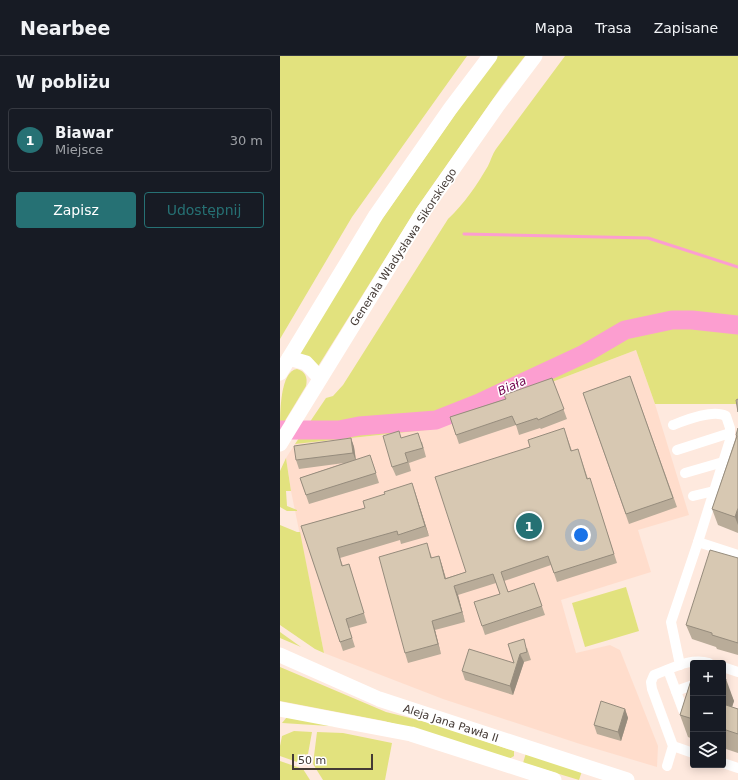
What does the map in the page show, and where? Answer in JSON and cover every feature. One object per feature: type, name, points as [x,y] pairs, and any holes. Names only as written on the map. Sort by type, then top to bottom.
[{"type":"main road","points":[[280,373],[376,215],[450,109],[490,56]]},
{"type":"main road","name":"Generała Władysława Sikorskiego","points":[[280,444],[423,212],[498,105],[535,56]]},
{"type":"main road","points":[[289,358],[306,363],[320,378]]},
{"type":"main road","name":"Aleja Jana Pawła II","points":[[280,655],[379,699],[627,780]]},
{"type":"main road","name":"Aleja Jana Pawła II","points":[[280,709],[411,734],[554,780]]},
{"type":"street","points":[[673,425],[696,417],[719,413],[726,416],[730,433],[723,462],[698,542],[670,622],[680,665]]},
{"type":"street","points":[[677,450],[730,433]]},
{"type":"street","points":[[685,473],[723,462]]},
{"type":"street","points":[[693,496],[714,491]]},
{"type":"street","points":[[698,542],[738,555]]},
{"type":"street","points":[[667,766],[673,746],[652,689],[651,682],[654,675],[690,663]]},
{"type":"street","points":[[726,668],[738,672]]},
{"type":"street","points":[[668,670],[683,710]]},
{"type":"street","points":[[676,691],[690,686]]},
{"type":"street","points":[[673,746],[690,752]]},
{"type":"street","points":[[726,764],[738,768]]},
{"type":"shaded area","points":[[280,56],[467,56],[352,217],[280,339]]},
{"type":"shaded area","points":[[496,56],[525,56],[502,86],[418,206],[317,368],[316,364],[310,358],[297,356],[380,222]]},
{"type":"shaded area","points":[[565,56],[738,56],[738,404],[655,404],[636,350],[426,430],[295,444],[326,398],[333,396],[343,385],[448,219],[470,194],[488,166],[493,153]]},
{"type":"shaded area","points":[[636,350],[655,404],[689,515],[638,530],[651,572],[561,600],[576,653],[610,645],[620,650],[658,746],[657,767],[580,744],[443,699],[324,653],[291,491],[286,458],[295,444],[426,430]]},
{"type":"shaded area","points":[[297,369],[302,371],[305,375],[307,380],[306,386],[280,429],[281,404],[284,385],[291,371]]},
{"type":"shaded area","points":[[286,458],[291,491],[286,491],[287,506],[297,511],[287,511],[280,507],[280,471]]},
{"type":"shaded area","points":[[280,525],[300,532],[324,653],[315,649],[280,625]]},
{"type":"shaded area","points":[[626,587],[639,631],[585,647],[572,603]]},
{"type":"shaded area","points":[[280,632],[301,647],[280,638]]},
{"type":"shaded area","points":[[280,667],[386,712],[438,725],[514,751],[514,756],[509,759],[432,734],[384,721],[280,701]]},
{"type":"shaded area","points":[[287,717],[345,727],[282,723]]},
{"type":"shaded area","points":[[294,731],[312,732],[308,754],[302,755],[297,762],[280,756],[282,736]]},
{"type":"shaded area","points":[[317,732],[343,733],[392,743],[385,780],[323,780],[313,764]]},
{"type":"shaded area","points":[[526,753],[582,771],[579,780],[523,763]]},
{"type":"shaded area","points":[[280,761],[303,769],[310,780],[280,780]]},
{"type":"building","points":[[630,376],[673,498],[626,514],[583,393]]},
{"type":"building","points":[[552,378],[564,409],[538,420],[537,418],[516,425],[512,416],[456,435],[450,417],[506,399],[504,395]]},
{"type":"building","points":[[738,399],[738,412],[736,400]]},
{"type":"building","points":[[564,428],[571,451],[578,449],[587,479],[590,478],[614,554],[554,573],[548,556],[501,572],[508,592],[534,583],[542,606],[482,626],[474,602],[500,594],[493,574],[454,586],[462,612],[432,621],[438,644],[405,653],[379,557],[427,543],[431,558],[439,556],[445,579],[466,572],[435,477],[530,447],[528,440]]},
{"type":"building","points":[[738,428],[738,508],[735,517],[712,509],[737,436]]},
{"type":"building","points":[[399,431],[401,438],[418,433],[423,448],[405,453],[408,462],[392,467],[383,436]]},
{"type":"building","points":[[351,438],[353,453],[296,460],[294,446]]},
{"type":"building","points":[[370,455],[376,473],[306,495],[300,478]]},
{"type":"building","points":[[412,483],[425,526],[398,535],[397,531],[337,548],[342,566],[349,564],[364,613],[346,619],[352,638],[340,642],[301,526],[365,508],[363,501],[385,494],[384,492]]},
{"type":"building","points":[[710,550],[738,558],[738,643],[686,625]]},
{"type":"building","points":[[524,639],[527,652],[520,654],[510,686],[462,671],[469,649],[514,663],[508,644]]},
{"type":"building","points":[[690,683],[690,718],[680,715]]},
{"type":"building","points":[[601,701],[625,709],[618,732],[594,725]]},
{"type":"building","points":[[726,705],[738,709],[738,734],[726,730]]},
{"type":"waterway","points":[[464,234],[648,238],[738,267]]},
{"type":"waterway","name":"Biała","points":[[280,430],[339,430],[359,426],[436,420],[479,403],[584,354],[625,330],[672,320],[692,320],[738,325]]},
{"type":"place","name":"Biawar","points":[[529,526]]}]
